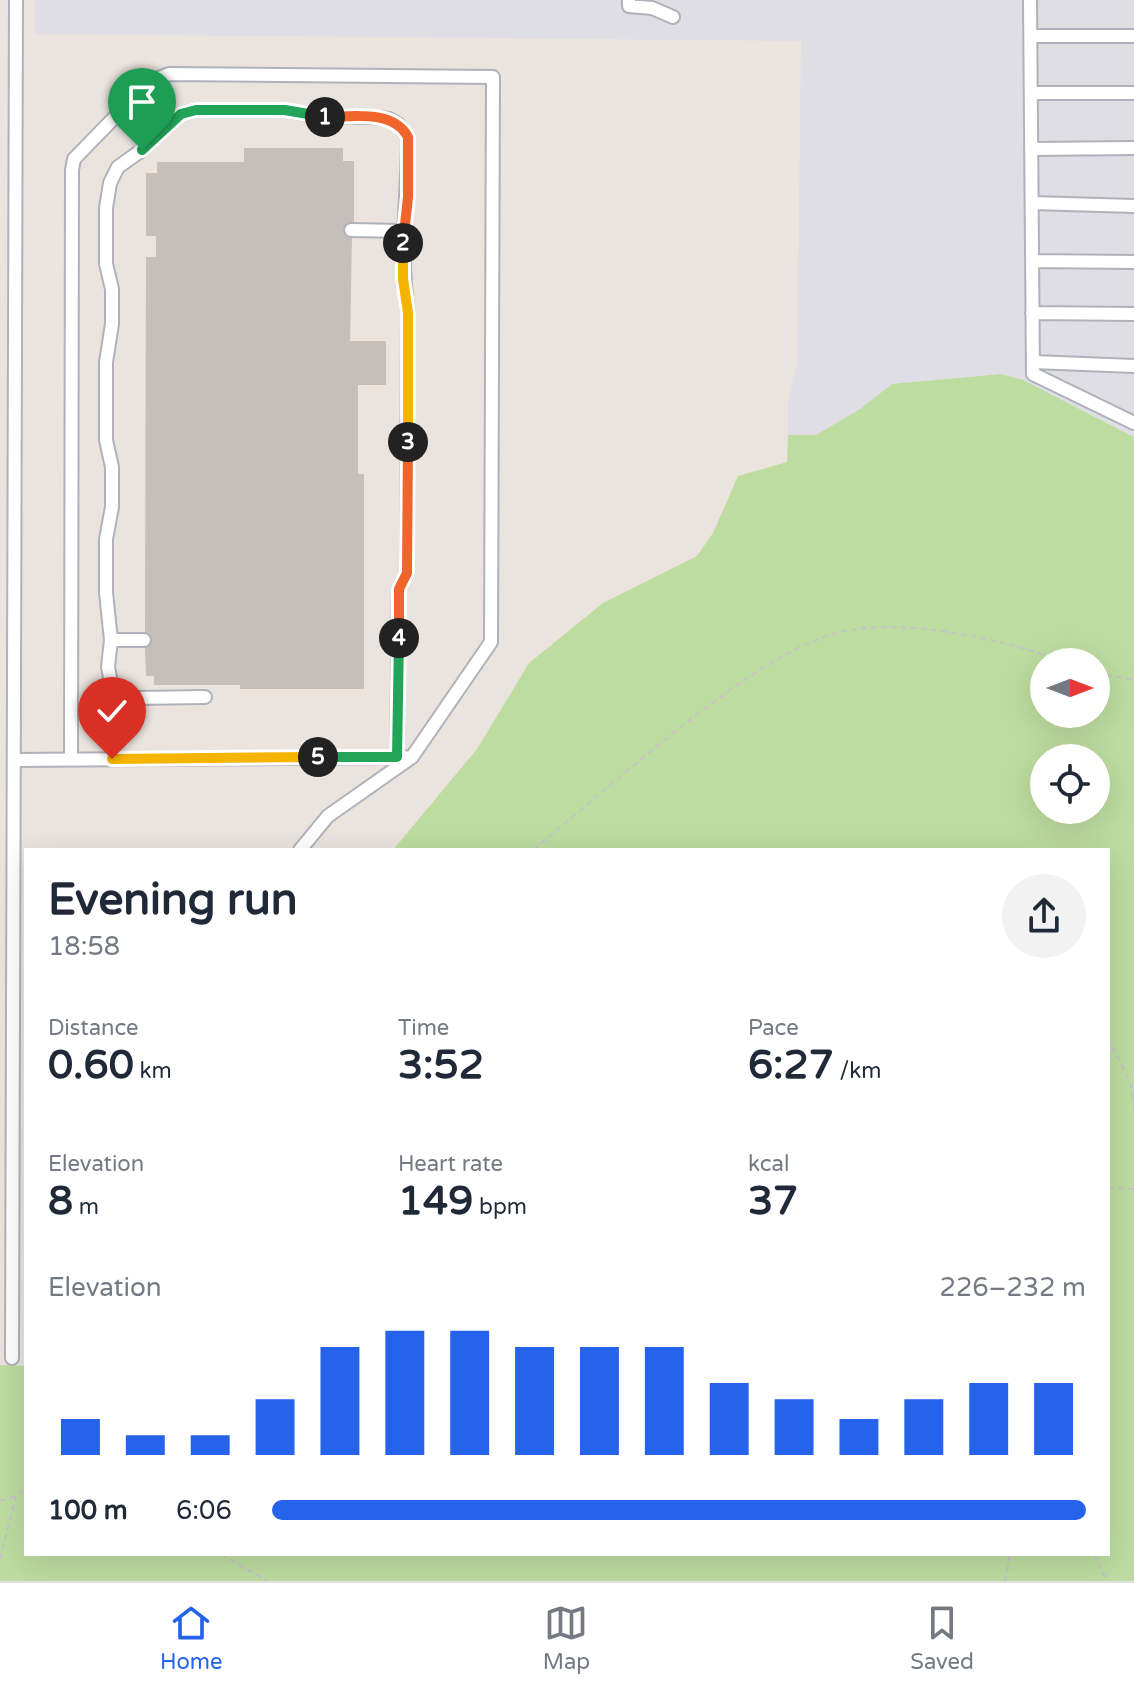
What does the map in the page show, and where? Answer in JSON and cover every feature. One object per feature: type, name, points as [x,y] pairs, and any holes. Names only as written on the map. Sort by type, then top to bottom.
[{"type":"street","points":[[12,1358],[16,0]]},
{"type":"street","points":[[629,0],[629,6],[652,8],[673,17]]},
{"type":"street","points":[[1030,0],[1033,374],[1134,423]]},
{"type":"street","points":[[1031,36],[1134,36]]},
{"type":"street","points":[[71,759],[74,159],[149,82],[169,74],[493,77],[491,642],[412,757],[328,816],[302,848]]},
{"type":"street","points":[[1031,93],[1134,93]]},
{"type":"street","points":[[205,697],[121,697],[112,688],[108,667],[111,640],[106,593],[106,539],[112,507],[112,467],[106,440],[106,362],[112,324],[112,289],[106,264],[106,208],[110,183],[118,167],[142,150],[181,114],[196,110],[285,110],[314,116],[389,119],[404,129],[408,137],[408,197],[403,231],[403,279],[408,327],[407,573],[399,589],[397,757]]},
{"type":"street","points":[[1031,149],[1134,148]]},
{"type":"street","points":[[1032,203],[1134,206]]},
{"type":"street","points":[[351,230],[403,231]]},
{"type":"street","points":[[1032,261],[1134,262]]},
{"type":"street","points":[[1032,313],[1134,314]]},
{"type":"street","points":[[1033,362],[1134,366]]},
{"type":"street","points":[[0,590],[15,590]]},
{"type":"street","points":[[111,640],[144,640]]},
{"type":"street","points":[[14,760],[412,757]]},
{"type":"street","points":[[11,1035],[24,1035]]},
{"type":"path","points":[[535,848],[670,735],[762,666],[829,635],[890,625],[1008,642],[1030,650]]},
{"type":"path","points":[[1110,676],[1134,680]]},
{"type":"path","points":[[1110,1042],[1130,1081],[1134,1106]]},
{"type":"path","points":[[1110,1188],[1134,1189]]},
{"type":"path","points":[[0,1501],[24,1490]]},
{"type":"path","points":[[0,1559],[16,1496]]},
{"type":"path","points":[[224,1556],[267,1581]]},
{"type":"path","points":[[1005,1581],[1010,1556]]},
{"type":"path","points":[[1095,1556],[1107,1581]]},
{"type":"shaded area","points":[[35,0],[1134,0],[1134,437],[1023,380],[1001,374],[892,384],[860,409],[816,435],[788,435],[788,402],[797,363],[801,41],[35,34]]},
{"type":"green space","points":[[1001,374],[1023,380],[1134,437],[1134,1581],[0,1581],[0,1365],[24,1366],[24,1556],[1110,1556],[1110,848],[395,848],[477,749],[529,663],[603,603],[697,556],[713,533],[738,476],[787,462],[788,435],[816,435],[860,409],[892,384]]},
{"type":"building","points":[[245,149],[342,149],[342,162],[353,162],[353,221],[346,223],[342,231],[351,239],[349,342],[385,342],[385,384],[357,384],[357,475],[363,475],[363,688],[155,684],[155,675],[147,675],[146,648],[153,641],[146,632],[147,258],[157,258],[157,235],[147,235],[147,174],[158,174],[158,163],[245,163]]},
{"type":"route","points":[[112,759],[397,757],[399,589],[407,573],[409,386],[403,231],[408,197],[408,137],[404,129],[389,119],[372,117],[314,116],[285,110],[196,110],[181,114],[142,150]]}]
